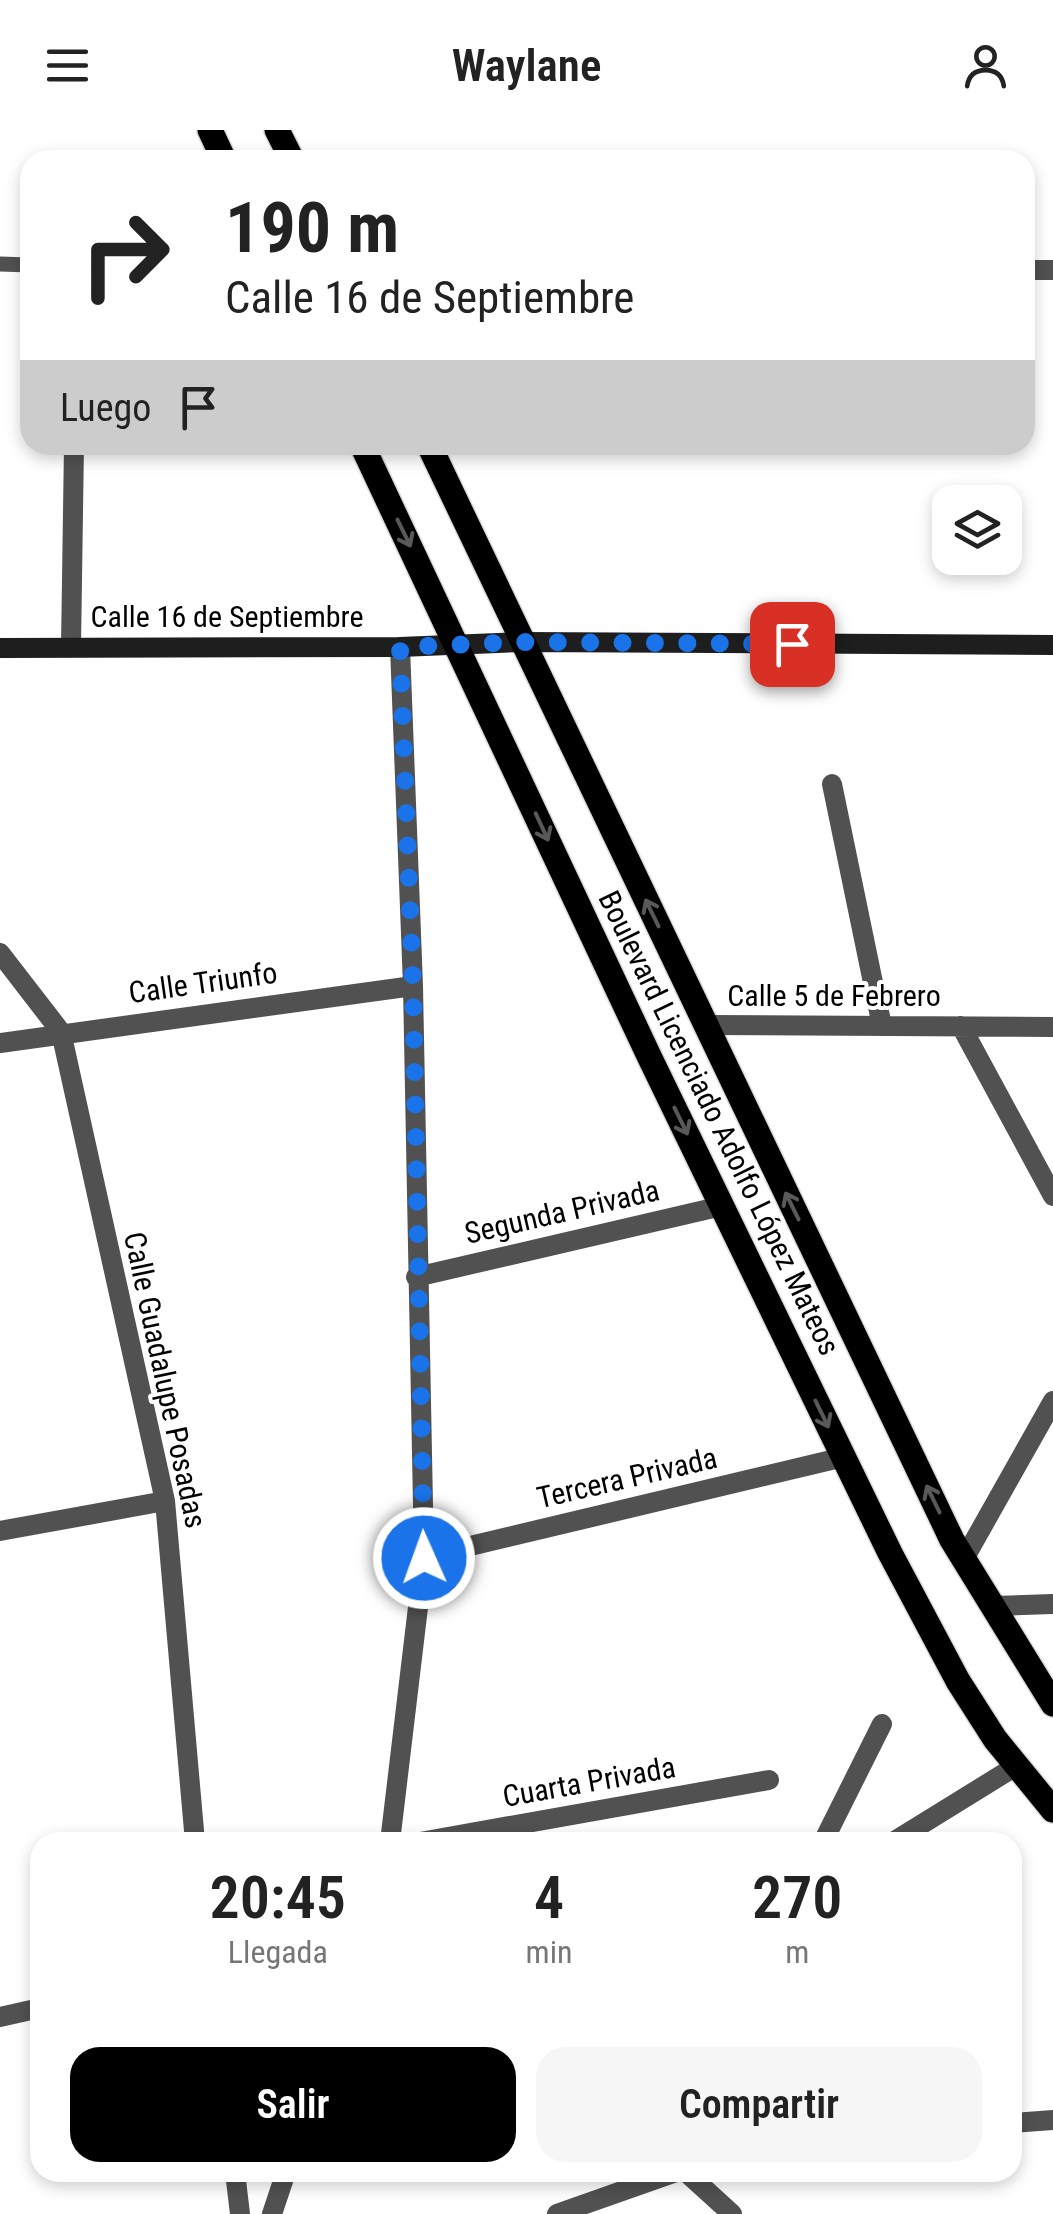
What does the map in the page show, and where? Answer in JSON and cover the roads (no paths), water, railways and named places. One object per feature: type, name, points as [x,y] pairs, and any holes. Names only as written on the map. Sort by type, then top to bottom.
[{"type":"main road","name":"Boulevard Licenciado Adolfo López Mateos","points":[[367,455],[844,1457],[958,1681],[1016,1766],[1053,1810]]},
{"type":"main road","name":"Boulevard Licenciado Adolfo López Mateos","points":[[434,455],[964,1559],[1053,1704]]},
{"type":"main road","name":"Calle 16 de Septiembre","points":[[0,648],[400,647],[523,642],[1053,645]]},
{"type":"street","points":[[71,647],[74,455]]},
{"type":"street","points":[[391,1832],[424,1558],[413,986],[400,647]]},
{"type":"street","points":[[832,784],[882,1026]]},
{"type":"street","name":"Calle Guadalupe Posadas","points":[[0,953],[61,1032],[164,1501],[194,1832]]},
{"type":"street","name":"Calle Triunfo","points":[[0,1042],[413,986]]},
{"type":"street","name":"Calle 5 de Febrero","points":[[706,1025],[1053,1026]]},
{"type":"street","name":"Calle 5 de Febrero","points":[[961,1026],[1053,1196]]},
{"type":"street","name":"Segunda Privada","points":[[416,1276],[722,1206]]},
{"type":"street","points":[[964,1559],[1053,1400]]},
{"type":"street","name":"Tercera Privada","points":[[424,1558],[844,1457]]},
{"type":"street","points":[[0,1531],[164,1501]]},
{"type":"street","points":[[992,1606],[1053,1604]]},
{"type":"street","points":[[828,1832],[882,1724]]},
{"type":"street","points":[[910,1832],[1016,1766]]},
{"type":"street","name":"Cuarta Privada","points":[[476,1832],[769,1780]]},
{"type":"street","points":[[0,2017],[30,2010]]},
{"type":"street","points":[[1022,2122],[1053,2120]]},
{"type":"street","points":[[236,2182],[240,2214]]},
{"type":"street","points":[[272,2214],[283,2182]]},
{"type":"street","points":[[556,2214],[647,2182]]},
{"type":"street","points":[[697,2182],[732,2214]]}]
